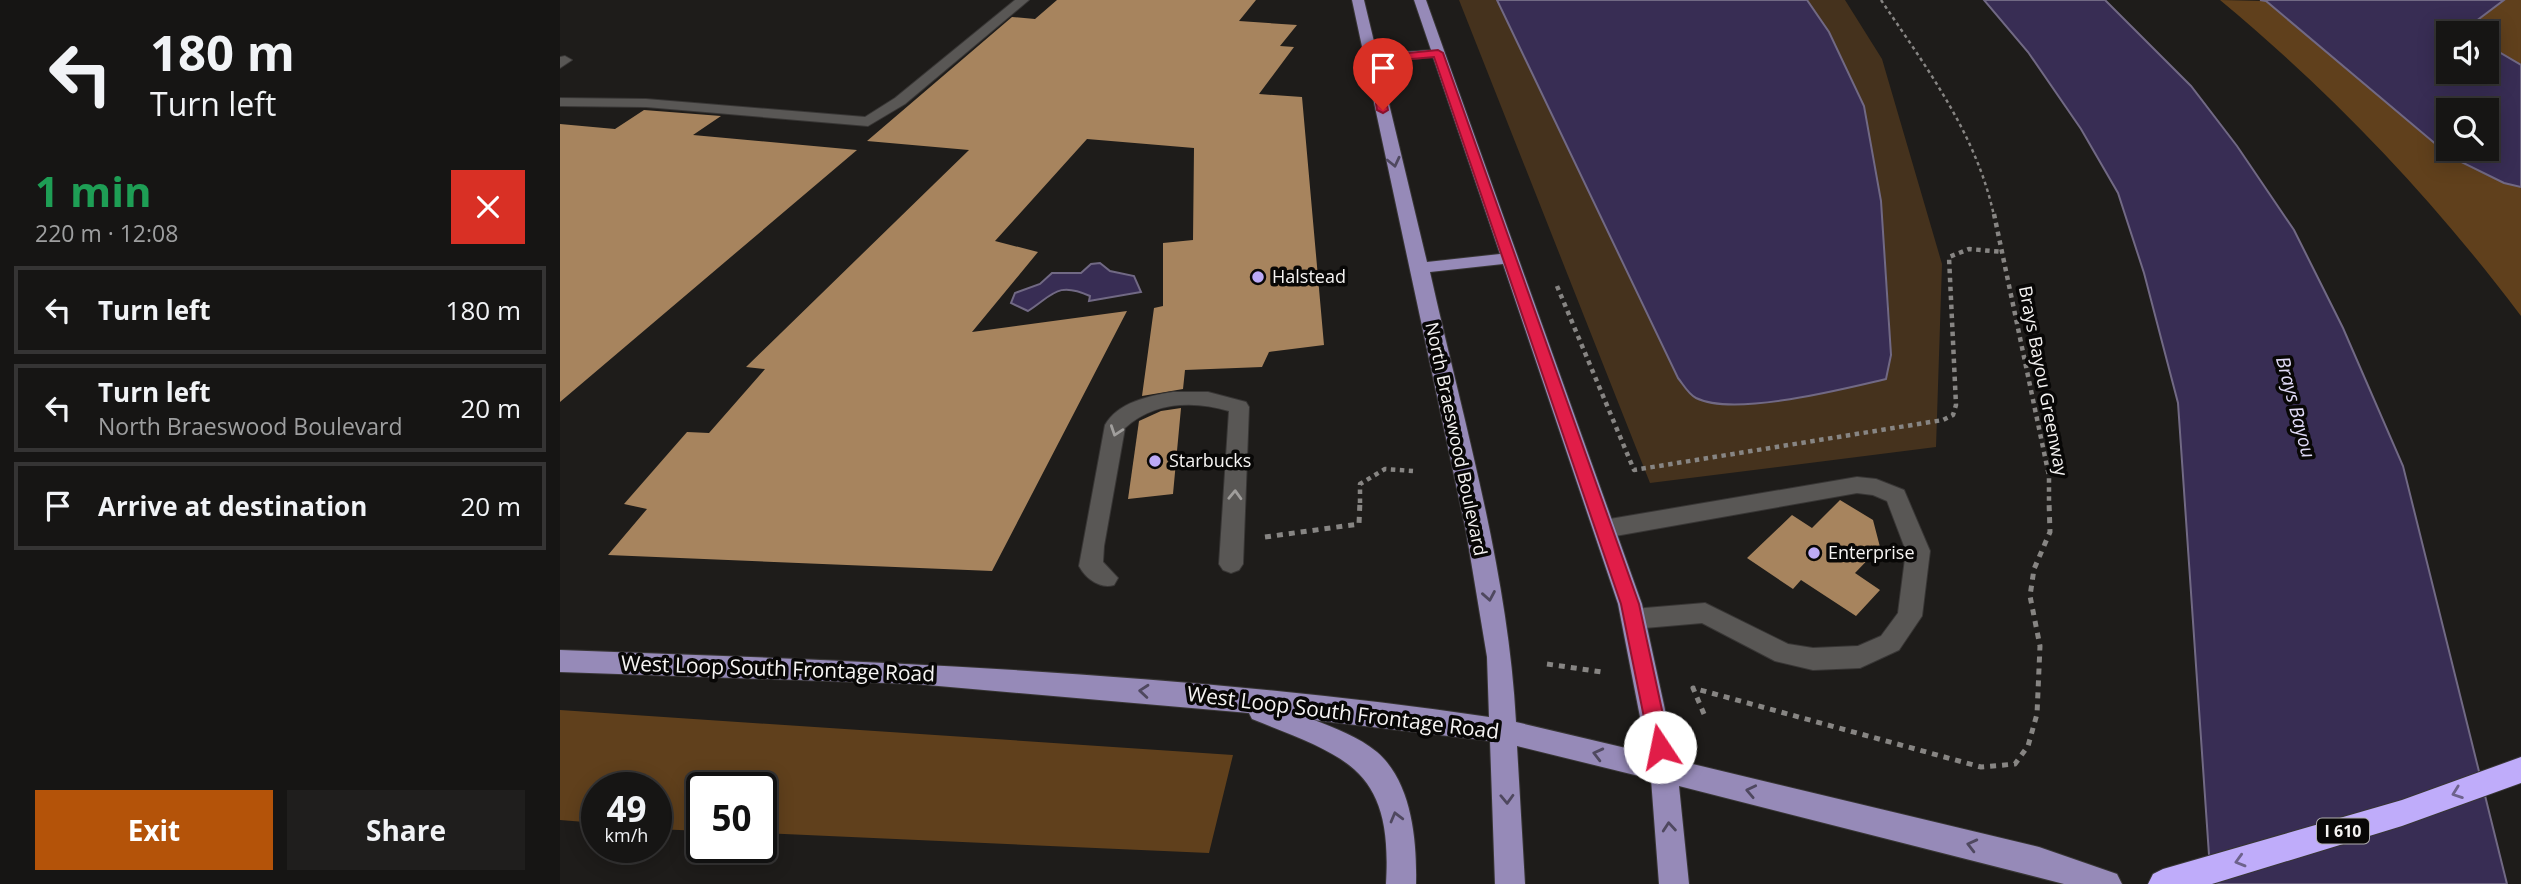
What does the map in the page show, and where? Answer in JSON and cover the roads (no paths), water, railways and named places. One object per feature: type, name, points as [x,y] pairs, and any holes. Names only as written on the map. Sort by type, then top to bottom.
[{"type":"highway","name":"I 610","points":[[2163,884],[2402,814],[2521,770]]},
{"type":"main road","name":"North Braeswood Boulevard","points":[[1358,0],[1420,268],[1496,638],[1504,731],[1510,884]]},
{"type":"main road","points":[[1420,0],[1604,528],[1633,619],[1664,770],[1674,884]]},
{"type":"main road","points":[[1373,60],[1438,53]]},
{"type":"main road","points":[[1420,268],[1509,258]]},
{"type":"main road","name":"West Loop South Frontage Road","points":[[560,661],[916,673],[1236,701],[1504,731],[2039,861],[2107,884]]},
{"type":"main road","points":[[1236,701],[1336,742],[1375,768],[1391,800],[1404,847],[1401,884]]},
{"type":"lane","points":[[560,102],[646,103],[868,122],[900,101],[1023,0]]},
{"type":"lane","points":[[1106,578],[1091,566],[1092,546],[1115,425],[1125,413],[1144,403],[1219,399],[1239,407],[1231,564]]},
{"type":"lane","points":[[1604,528],[1857,485],[1876,487],[1896,496],[1918,551],[1910,616],[1890,643],[1860,657],[1813,659],[1784,654],[1704,613],[1633,619]]},
{"type":"water","points":[[1497,0],[1807,0],[1829,32],[1864,106],[1881,201],[1891,355],[1886,379],[1761,403],[1713,403],[1691,394],[1678,378]]},
{"type":"water","name":"Brays Bayou","points":[[1984,0],[2105,0],[2191,86],[2237,146],[2294,230],[2343,328],[2403,466],[2507,884],[2211,884],[2178,403],[2144,273],[2118,193],[2081,129],[2028,52]]},
{"type":"water","points":[[2260,0],[2504,0],[2476,21],[2436,21],[2436,84],[2499,84],[2499,52],[2521,65],[2521,187],[2504,183],[2459,161],[2499,161],[2499,98],[2436,98],[2436,144],[2266,1]]},
{"type":"water","points":[[1100,263],[1110,271],[1134,276],[1141,292],[1089,301],[1090,296],[1062,290],[1028,311],[1011,303],[1015,293],[1040,284],[1052,273],[1081,273],[1091,264]]},
{"type":"place","name":"Halstead","points":[[1258,277]]},
{"type":"place","name":"Starbucks","points":[[1155,461]]},
{"type":"place","name":"Enterprise","points":[[1814,553]]}]
